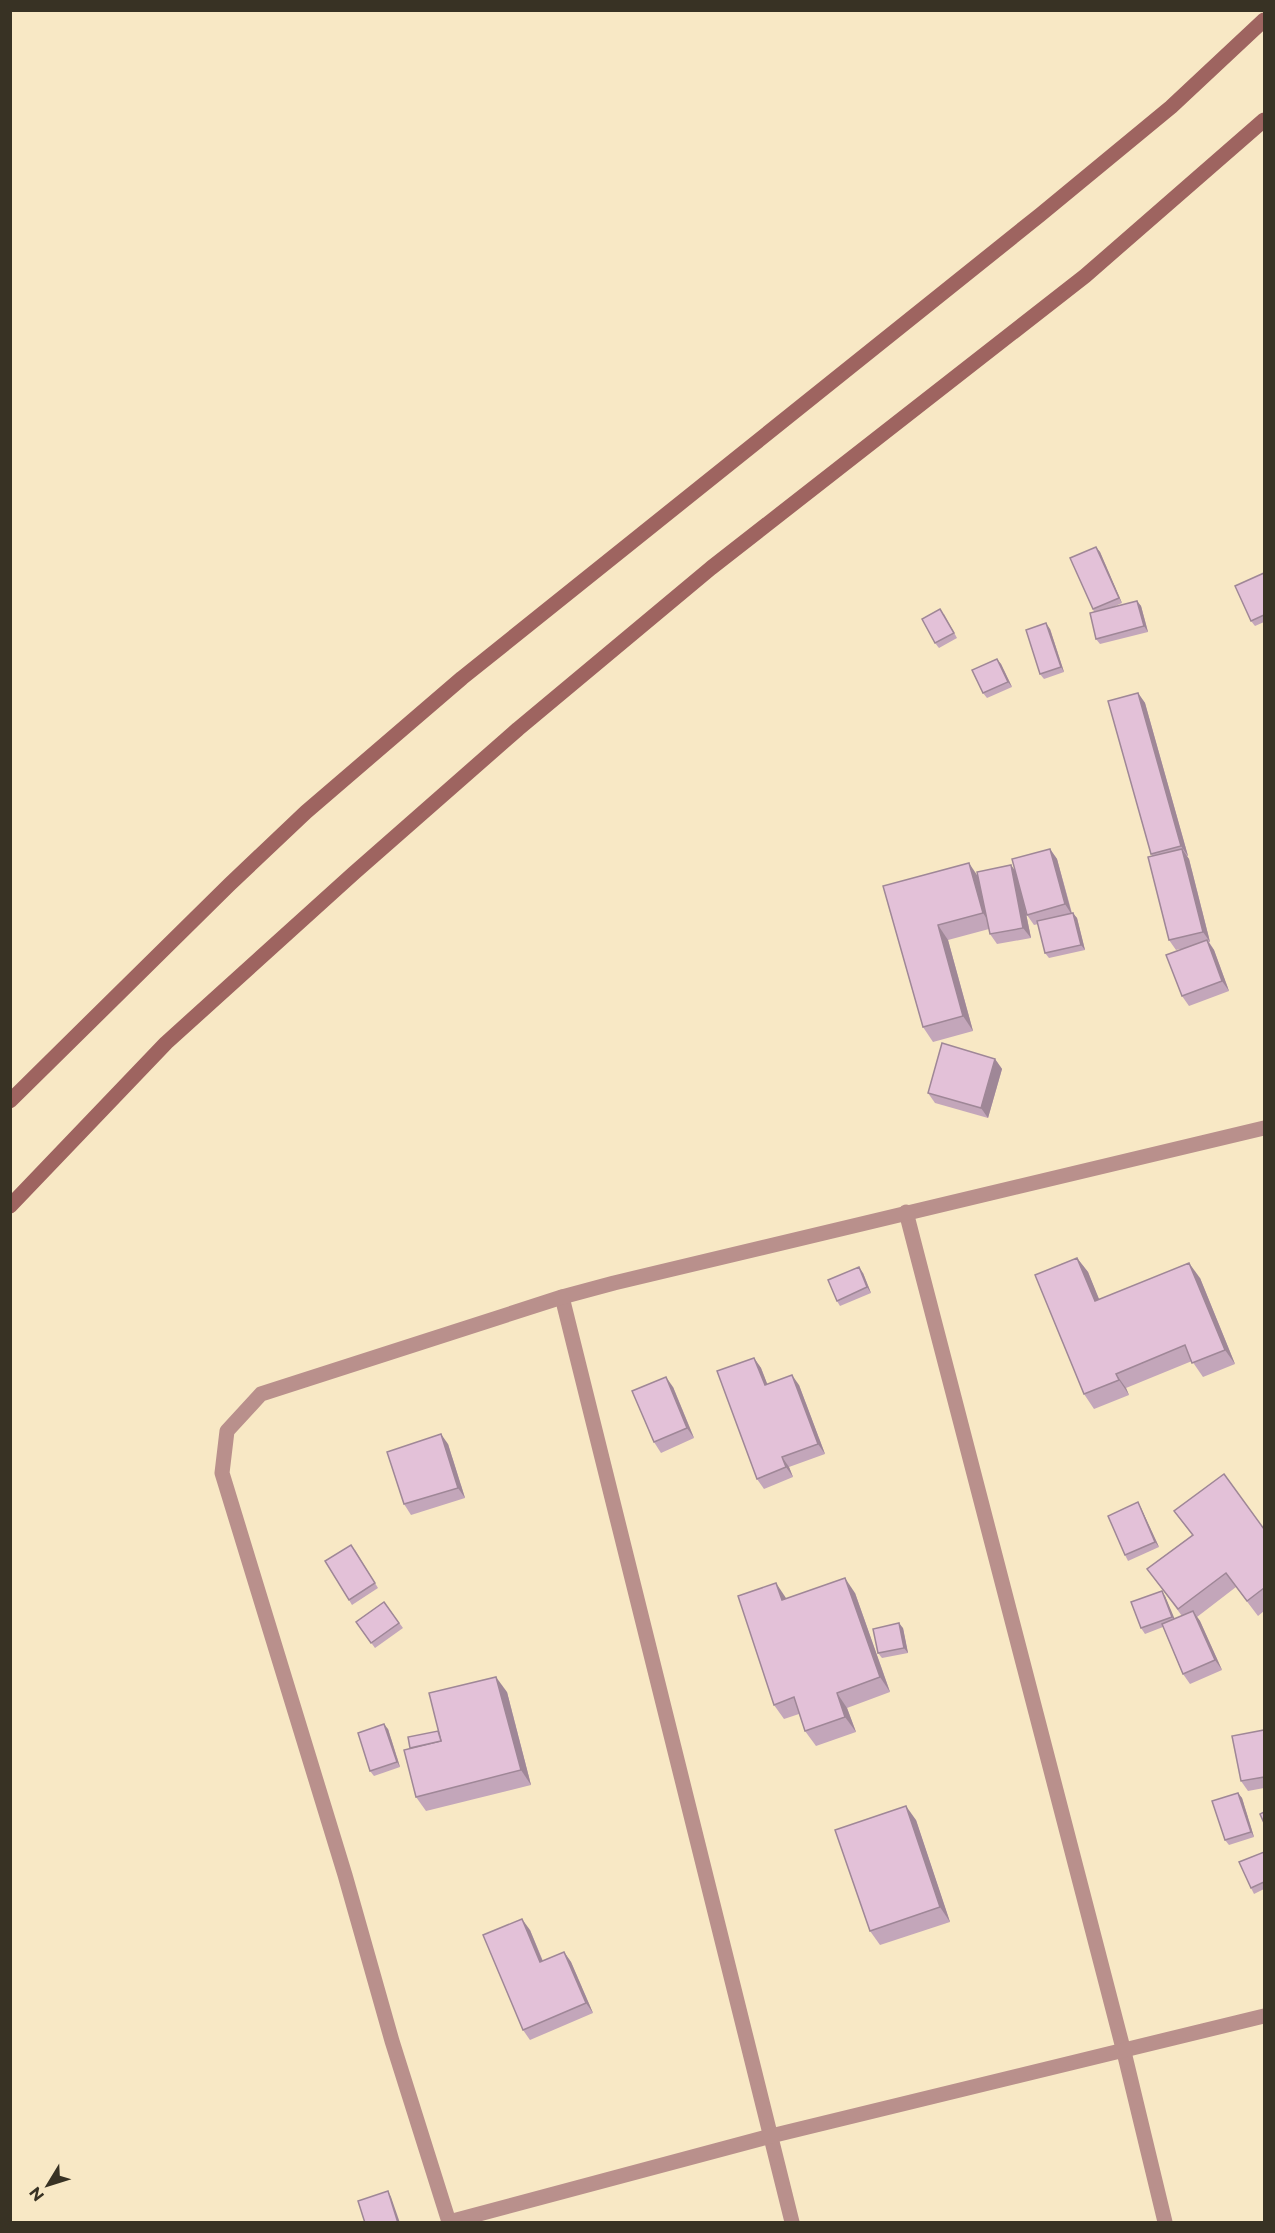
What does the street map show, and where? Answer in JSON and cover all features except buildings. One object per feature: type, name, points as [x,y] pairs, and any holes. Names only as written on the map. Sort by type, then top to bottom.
[{"type":"main road","points":[[10,1101],[306,812],[462,678],[1110,158],[1171,107],[1264,20]]},
{"type":"main road","points":[[10,1206],[166,1043],[509,737],[711,568],[1085,276],[1264,120]]},
{"type":"street","points":[[1264,1128],[906,1212],[562,1297],[261,1394],[227,1431],[222,1473],[345,1875],[392,2042],[449,2222],[771,2136],[1124,2052],[1264,2016]]},
{"type":"street","points":[[906,1212],[1124,2052],[1165,2223]]},
{"type":"street","points":[[562,1297],[792,2223]]}]
